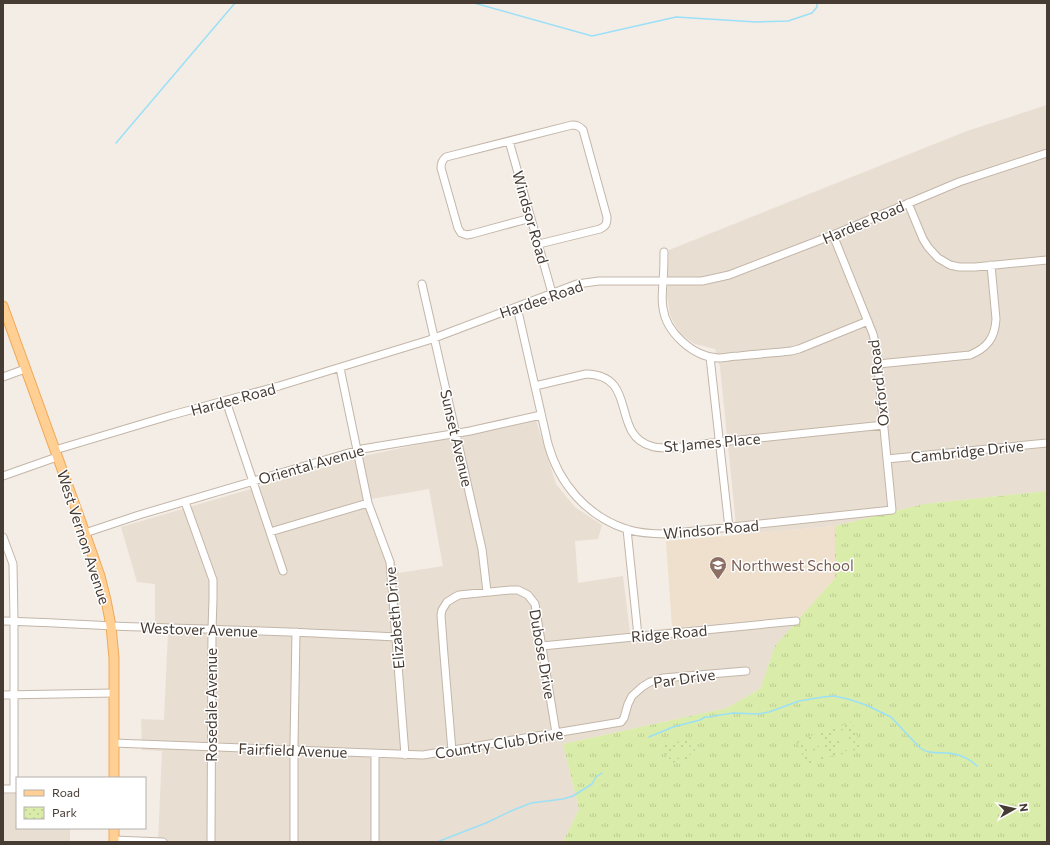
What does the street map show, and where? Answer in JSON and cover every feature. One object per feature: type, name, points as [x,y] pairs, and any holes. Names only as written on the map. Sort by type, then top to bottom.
[{"type":"main road","name":"West Vernon Avenue","points":[[3,306],[85,533],[100,576],[106,600],[111,626],[114,658],[114,777]]},
{"type":"main road","points":[[114,829],[114,841]]},
{"type":"street","points":[[531,218],[472,234],[467,235],[461,233],[458,228],[441,168],[441,163],[446,157],[577,125],[583,130],[607,217],[607,222],[605,226],[600,229],[539,244]]},
{"type":"street","name":"Windsor Road","points":[[509,141],[552,293]]},
{"type":"street","name":"Hardee Road","points":[[3,476],[56,453],[172,415],[340,368],[434,338],[577,284],[588,282],[702,281],[729,275],[833,235],[974,176],[1047,153]]},
{"type":"street","points":[[908,203],[923,239],[928,247],[938,258],[950,264],[960,267],[975,267],[1047,260]]},
{"type":"street","name":"Oxford Road","points":[[833,235],[874,338],[878,364],[890,490]]},
{"type":"street","points":[[664,252],[662,306],[665,317],[670,328],[678,338],[695,351],[710,357],[717,358],[791,351],[868,321]]},
{"type":"street","points":[[878,364],[970,355],[983,348],[992,337],[996,326],[991,265]]},
{"type":"street","name":"Sunset Avenue","points":[[422,284],[482,549],[487,592]]},
{"type":"street","name":"Windsor Road","points":[[517,307],[541,415],[551,455],[556,468],[565,483],[580,501],[598,515],[615,524],[626,529],[640,532],[666,534],[892,510],[890,490]]},
{"type":"street","points":[[710,357],[728,528]]},
{"type":"street","name":"Elizabeth Drive","points":[[340,368],[368,503],[390,562],[405,755]]},
{"type":"street","points":[[3,377],[25,369]]},
{"type":"street","name":"St James Place","points":[[535,386],[586,374],[598,376],[609,382],[618,391],[627,421],[635,437],[646,444],[658,448],[884,425]]},
{"type":"street","points":[[226,401],[283,571]]},
{"type":"street","name":"Oriental Avenue","points":[[85,533],[139,515],[356,450],[456,434],[541,415]]},
{"type":"street","name":"Cambridge Drive","points":[[887,459],[1047,443]]},
{"type":"street","name":"Rosedale Avenue","points":[[185,502],[213,580],[211,842]]},
{"type":"street","points":[[270,532],[368,503]]},
{"type":"street","points":[[626,529],[638,636]]},
{"type":"street","points":[[3,537],[12,564],[16,789],[3,789]]},
{"type":"street","name":"Dubose Drive","points":[[452,751],[441,615],[447,602],[460,595],[511,590],[518,590],[528,595],[534,604],[556,734]]},
{"type":"street","name":"Westover Avenue","points":[[3,620],[111,626],[396,637]]},
{"type":"street","name":"Ridge Road","points":[[542,646],[796,621]]},
{"type":"street","points":[[294,842],[296,632]]},
{"type":"street","name":"Par Drive","points":[[621,722],[624,718],[632,696],[650,682],[663,678],[746,671]]},
{"type":"street","points":[[3,695],[114,693]]},
{"type":"street","name":"Country Club Drive","points":[[375,754],[423,755],[621,722]]},
{"type":"street","name":"Fairfield Avenue","points":[[114,742],[375,754]]},
{"type":"street","points":[[375,754],[375,842]]},
{"type":"street","points":[[114,841],[164,842]]},
{"type":"shaded area","points":[[1047,105],[1047,491],[924,504],[835,526],[737,535],[720,367],[715,349],[695,344],[680,334],[670,315],[667,296],[669,250],[967,131]]},
{"type":"shaded area","points":[[536,420],[556,484],[575,507],[602,525],[598,539],[575,541],[578,583],[623,576],[630,632],[802,616],[775,646],[760,689],[727,708],[563,744],[579,809],[563,842],[158,842],[162,751],[142,750],[141,719],[164,720],[168,633],[155,630],[155,584],[137,582],[121,527],[363,456]],"holes":[[[429,489],[443,566],[399,573],[371,499]]]},
{"type":"shaded area","points":[[835,526],[835,578],[802,616],[672,628],[666,541]]},
{"type":"shaded area","points":[[3,794],[16,794],[16,829],[70,829],[70,842],[3,842]]},
{"type":"green space","points":[[1047,491],[1047,842],[563,842],[579,809],[563,744],[727,708],[760,689],[775,646],[835,578],[835,526],[924,504]]},
{"type":"green space","points":[[852,722],[861,748],[834,757],[833,755],[806,765],[797,741]]},
{"type":"green space","points":[[848,728],[851,736],[833,743],[830,735]]},
{"type":"green space","points":[[821,736],[824,744],[806,750],[803,742]]},
{"type":"green space","points":[[692,738],[697,756],[669,764],[664,745]]},
{"type":"green space","points":[[852,738],[855,747],[838,753],[835,745]]},
{"type":"green space","points":[[689,745],[690,747],[692,746],[694,751],[691,752],[691,754],[674,759],[673,757],[670,758],[669,753],[672,753],[671,751]]},
{"type":"green space","points":[[825,746],[828,755],[810,761],[807,753]]},
{"type":"waterway","points":[[116,143],[235,3]]},
{"type":"waterway","points":[[474,3],[592,36],[676,17],[756,22],[788,21],[812,13],[817,7],[817,3]]},
{"type":"waterway","points":[[649,737],[673,727],[700,720],[705,717],[733,713],[758,714],[769,712],[799,701],[834,696],[866,705],[891,717],[923,750],[959,755],[977,766]]},
{"type":"waterway","points":[[437,842],[486,823],[531,803],[563,799],[573,796],[592,784],[596,777],[602,773]]},
{"type":"place","name":"Northwest School","points":[[718,580]]}]
